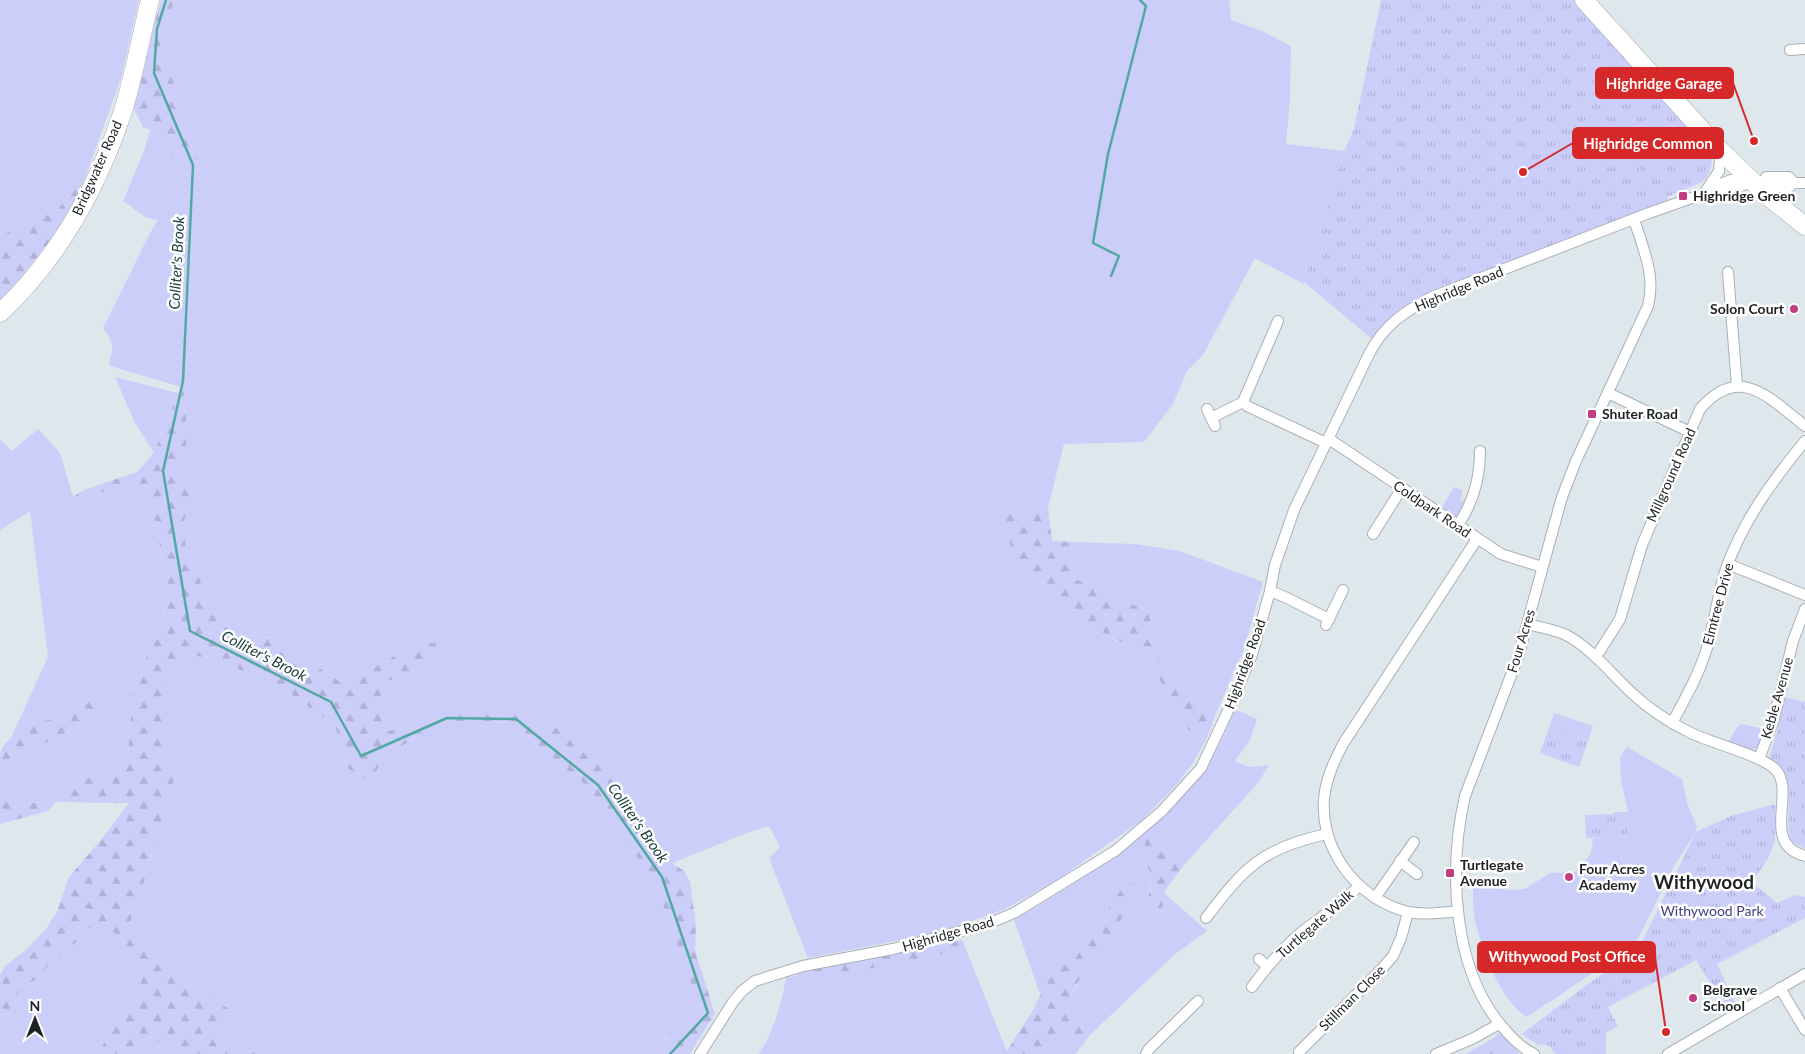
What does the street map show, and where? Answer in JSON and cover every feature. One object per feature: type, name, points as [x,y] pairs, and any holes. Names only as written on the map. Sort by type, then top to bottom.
[{"type":"highway","name":"Bridgwater Road","points":[[0,313],[43,266],[72,224],[103,163],[123,110],[150,0]]},
{"type":"highway","points":[[1584,0],[1721,151],[1757,182],[1782,209],[1805,226]]},
{"type":"street","points":[[1790,50],[1805,49]]},
{"type":"street","points":[[1705,193],[1719,171],[1721,151]]},
{"type":"street","name":"Highridge Road","points":[[700,1054],[733,1002],[742,991],[755,981],[803,966],[893,949],[985,926],[1014,913],[1115,851],[1162,811],[1201,768],[1227,714],[1252,655],[1276,565],[1294,510],[1374,345],[1390,324],[1432,298],[1705,193],[1720,193],[1757,182],[1766,177],[1789,177],[1800,183]]},
{"type":"street","name":"Four Acres","points":[[1532,1054],[1523,1048],[1499,1024],[1488,1008],[1476,983],[1467,956],[1458,911],[1457,851],[1465,796],[1518,658],[1562,498],[1576,461],[1648,306],[1651,274],[1634,219]]},
{"type":"street","points":[[1728,272],[1737,386],[1761,392],[1805,426]]},
{"type":"street","points":[[1211,418],[1243,402],[1278,321]]},
{"type":"street","name":"Millground Road","points":[[1596,657],[1620,619],[1642,545],[1700,409],[1715,394],[1737,386]]},
{"type":"street","points":[[1608,393],[1690,432]]},
{"type":"street","name":"Coldpark Road","points":[[1243,402],[1247,406],[1327,441],[1501,554],[1542,567]]},
{"type":"street","name":"Elmtree Drive","points":[[1672,723],[1701,665],[1707,648],[1720,588],[1742,531],[1757,504],[1805,441]]},
{"type":"street","points":[[1458,525],[1475,491],[1480,464],[1480,451]]},
{"type":"street","points":[[1373,534],[1402,488]]},
{"type":"street","points":[[1458,911],[1438,914],[1408,912],[1387,905],[1360,886],[1340,862],[1327,834],[1325,792],[1334,761],[1343,744],[1477,539]]},
{"type":"street","points":[[1728,564],[1805,595]]},
{"type":"street","points":[[1270,591],[1286,596],[1327,623],[1344,590]]},
{"type":"street","name":"Keble Avenue","points":[[1759,759],[1773,722],[1793,641],[1805,609]]},
{"type":"street","points":[[1528,624],[1552,630],[1576,642],[1596,657],[1634,695],[1672,723],[1705,740],[1759,759],[1771,766],[1779,774],[1782,785],[1783,839],[1790,848],[1805,856]]},
{"type":"street","points":[[1206,918],[1233,883],[1254,862],[1282,847],[1327,834]]},
{"type":"street","points":[[1375,898],[1414,842]]},
{"type":"street","points":[[1400,861],[1417,874]]},
{"type":"street","name":"Turtlegate Walk","points":[[1252,987],[1267,966],[1307,928],[1335,909],[1360,886]]},
{"type":"street","name":"Stillman Close","points":[[1299,1052],[1380,972],[1393,956],[1401,938],[1408,912]]},
{"type":"street","points":[[1259,959],[1267,966]]},
{"type":"street","points":[[1668,1054],[1805,974]]},
{"type":"street","points":[[1780,988],[1805,1030]]},
{"type":"street","points":[[1146,1054],[1149,1048],[1198,1001]]},
{"type":"street","points":[[1436,1054],[1472,1039],[1499,1024]]},
{"type":"green space","points":[[0,0],[139,0],[121,78],[86,176],[56,211],[0,236]]},
{"type":"green space","points":[[161,0],[174,0],[160,44],[177,92],[181,123],[198,162],[193,165],[168,151],[159,133],[143,127],[132,105]]},
{"type":"green space","points":[[174,0],[1229,0],[1231,20],[1262,31],[1291,46],[1290,99],[1286,144],[1344,151],[1304,284],[1255,258],[1203,355],[1187,371],[1173,404],[1144,442],[1064,444],[1048,508],[1006,512],[1034,577],[1049,586],[1056,599],[1113,639],[1139,652],[1176,703],[1186,728],[1206,740],[1192,764],[1177,784],[1141,821],[1058,879],[1005,909],[958,926],[906,939],[808,958],[769,858],[780,847],[769,826],[672,863],[637,812],[555,727],[536,723],[518,709],[457,711],[443,721],[516,723],[530,738],[590,789],[655,883],[697,1001],[699,1021],[665,1036],[677,1051],[699,1039],[690,1054],[258,1054],[220,1039],[186,981],[165,964],[130,922],[139,898],[176,772],[174,766],[164,762],[164,711],[170,670],[183,654],[214,659],[279,686],[335,725],[347,768],[362,776],[375,775],[382,758],[423,733],[410,728],[386,731],[379,702],[384,683],[439,660],[449,644],[416,643],[365,673],[339,681],[274,638],[242,636],[207,611],[195,557],[186,549],[183,522],[193,503],[180,471],[186,451],[183,382],[181,387],[110,366],[112,344],[103,328],[158,220],[147,218],[123,201],[144,151],[150,130],[159,133],[168,151],[198,162],[181,123],[177,92],[160,44]]},
{"type":"green space","points":[[1381,0],[1577,0],[1694,133],[1691,136],[1712,159],[1708,174],[1702,182],[1667,197],[1668,202],[1400,311],[1382,326],[1372,339],[1304,282],[1344,151],[1354,129]]},
{"type":"green space","points":[[86,176],[64,223],[19,280],[0,300],[0,236],[56,211]]},
{"type":"green space","points":[[115,377],[178,393],[154,453],[134,421]]},
{"type":"green space","points":[[183,381],[186,452],[180,471],[193,503],[183,522],[186,549],[195,557],[207,611],[242,636],[274,638],[339,681],[365,673],[416,643],[449,643],[439,660],[384,683],[379,702],[386,731],[410,728],[423,733],[382,758],[375,775],[368,782],[362,776],[347,768],[335,725],[279,686],[214,659],[184,654],[170,670],[164,711],[164,762],[174,766],[176,772],[139,898],[130,922],[165,964],[186,981],[229,1009],[220,1039],[258,1054],[173,1054],[164,1044],[147,1036],[136,1043],[129,1054],[98,1054],[106,1039],[136,1002],[144,971],[130,948],[113,932],[79,927],[79,940],[53,959],[38,979],[21,987],[0,1039],[0,975],[5,966],[27,949],[46,929],[57,912],[69,877],[101,840],[129,803],[56,802],[84,779],[127,768],[134,679],[162,629],[168,589],[148,484],[73,497],[84,490],[137,472],[154,453]]},
{"type":"green space","points":[[38,429],[60,453],[73,497],[148,484],[168,589],[162,629],[134,679],[127,768],[84,779],[56,802],[19,803],[4,800],[2,781],[11,761],[92,719],[89,700],[53,719],[33,723],[10,740],[48,657],[30,511],[0,530],[0,439],[12,451]]},
{"type":"green space","points":[[1454,487],[1463,491],[1460,500],[1466,502],[1457,518],[1442,508]]},
{"type":"green space","points":[[1048,508],[1052,541],[1074,542],[1075,579],[1151,613],[1148,637],[1170,680],[1196,704],[1216,713],[1206,740],[1186,728],[1176,703],[1139,652],[1060,610],[1049,586],[1034,577],[1016,576],[1005,512]]},
{"type":"green space","points":[[1071,542],[1135,544],[1180,551],[1263,582],[1243,652],[1216,713],[1196,704],[1170,680],[1148,637],[1151,613],[1074,579]]},
{"type":"green space","points":[[1784,697],[1805,702],[1805,849],[1791,841],[1789,836],[1787,783],[1778,765],[1769,757],[1778,729]]},
{"type":"green space","points":[[89,700],[96,705],[92,719],[11,761],[2,781],[4,800],[19,803],[56,802],[48,811],[0,824],[0,753],[5,743],[33,723],[53,719]]},
{"type":"green space","points":[[518,709],[536,723],[555,727],[605,772],[637,812],[672,863],[684,871],[690,882],[696,925],[695,951],[715,1014],[699,1039],[677,1051],[665,1035],[699,1021],[697,1001],[655,883],[590,789],[530,738],[516,723],[442,721],[457,711]]},
{"type":"green space","points":[[1234,709],[1257,719],[1250,740],[1235,761],[1249,767],[1269,765],[1258,783],[1183,866],[1167,853],[1157,840],[1148,900],[1160,909],[1171,899],[1207,931],[1174,955],[1089,1036],[1071,1014],[1068,1004],[1126,883],[1071,965],[1045,985],[1040,994],[1014,920],[1113,857],[1173,807],[1198,778],[1219,745]]},
{"type":"green space","points":[[1554,713],[1593,726],[1588,741],[1549,728]]},
{"type":"green space","points":[[1740,724],[1765,729],[1757,748],[1750,750],[1728,743]]},
{"type":"green space","points":[[1549,728],[1588,741],[1579,767],[1540,753]]},
{"type":"green space","points":[[1627,747],[1682,779],[1688,806],[1697,826],[1696,832],[1674,866],[1636,943],[1526,1017],[1508,999],[1488,963],[1475,920],[1473,886],[1511,890],[1525,889],[1550,873],[1576,872],[1591,853],[1593,838],[1629,836],[1628,812],[1621,780],[1620,757]]},
{"type":"green space","name":"Withywood Park","points":[[1775,804],[1774,843],[1766,861],[1752,882],[1777,903],[1796,895],[1805,897],[1805,918],[1717,964],[1737,1007],[1728,1012],[1696,960],[1608,1007],[1618,1026],[1606,1033],[1606,1054],[1556,1054],[1550,1046],[1538,1045],[1522,1034],[1639,948],[1696,832],[1731,816]]},
{"type":"green space","points":[[1614,812],[1628,812],[1629,836],[1586,838],[1585,815],[1614,814]]},
{"type":"green space","points":[[1143,835],[1157,840],[1167,853],[1183,866],[1164,892],[1171,899],[1160,909],[1148,900],[1151,882]]},
{"type":"green space","points":[[1126,882],[1132,883],[1124,915],[1076,985],[1068,1004],[1071,1014],[1089,1036],[1080,1049],[1059,1031],[1038,1054],[1005,1054],[1032,1012],[1045,985],[1061,965],[1071,965]]},
{"type":"green space","points":[[78,927],[113,932],[130,948],[144,971],[136,1002],[106,1039],[98,1054],[0,1054],[0,1039],[21,987],[38,979],[53,959],[79,940]]},
{"type":"green space","points":[[962,940],[965,947],[945,953],[824,978],[796,976],[800,972]]},
{"type":"green space","points":[[965,947],[1007,1052],[1005,1054],[759,1054],[769,1036],[776,1017],[786,978],[796,976],[824,978]]},
{"type":"green space","points":[[1059,1031],[1080,1049],[1075,1054],[1038,1054]]},
{"type":"green space","points":[[1499,1033],[1515,1047],[1519,1054],[1466,1054],[1492,1039]]},
{"type":"green space","points":[[147,1036],[164,1044],[173,1054],[129,1054],[136,1043]]},
{"type":"green space","points":[[1492,1039],[1510,1054],[1474,1054]]},
{"type":"waterway","name":"Colliter's Brook","points":[[166,0],[157,29],[154,73],[193,165],[183,381],[163,471],[190,631],[331,702],[361,756],[447,718],[516,719],[598,785],[662,877],[708,1013],[670,1054]]},
{"type":"waterway","points":[[1111,276],[1119,256],[1093,243],[1108,154],[1146,6],[1140,0]]},
{"type":"place","name":"Highridge Garage","points":[[1754,141]]},
{"type":"place","name":"Highridge Common","points":[[1523,172]]},
{"type":"place","name":"Highridge Green","points":[[1683,196]]},
{"type":"place","name":"Solon Court","points":[[1794,309]]},
{"type":"place","name":"Shuter Road","points":[[1592,414]]},
{"type":"place","name":"Turtlegate Avenue","points":[[1450,873]]},
{"type":"place","name":"Four Acres Academy","points":[[1569,877]]},
{"type":"place","name":"Belgrave School","points":[[1693,998]]},
{"type":"place","name":"Withywood Post Office","points":[[1666,1032]]},
{"type":"district","name":"Withywood","points":[[1704,882]]}]
